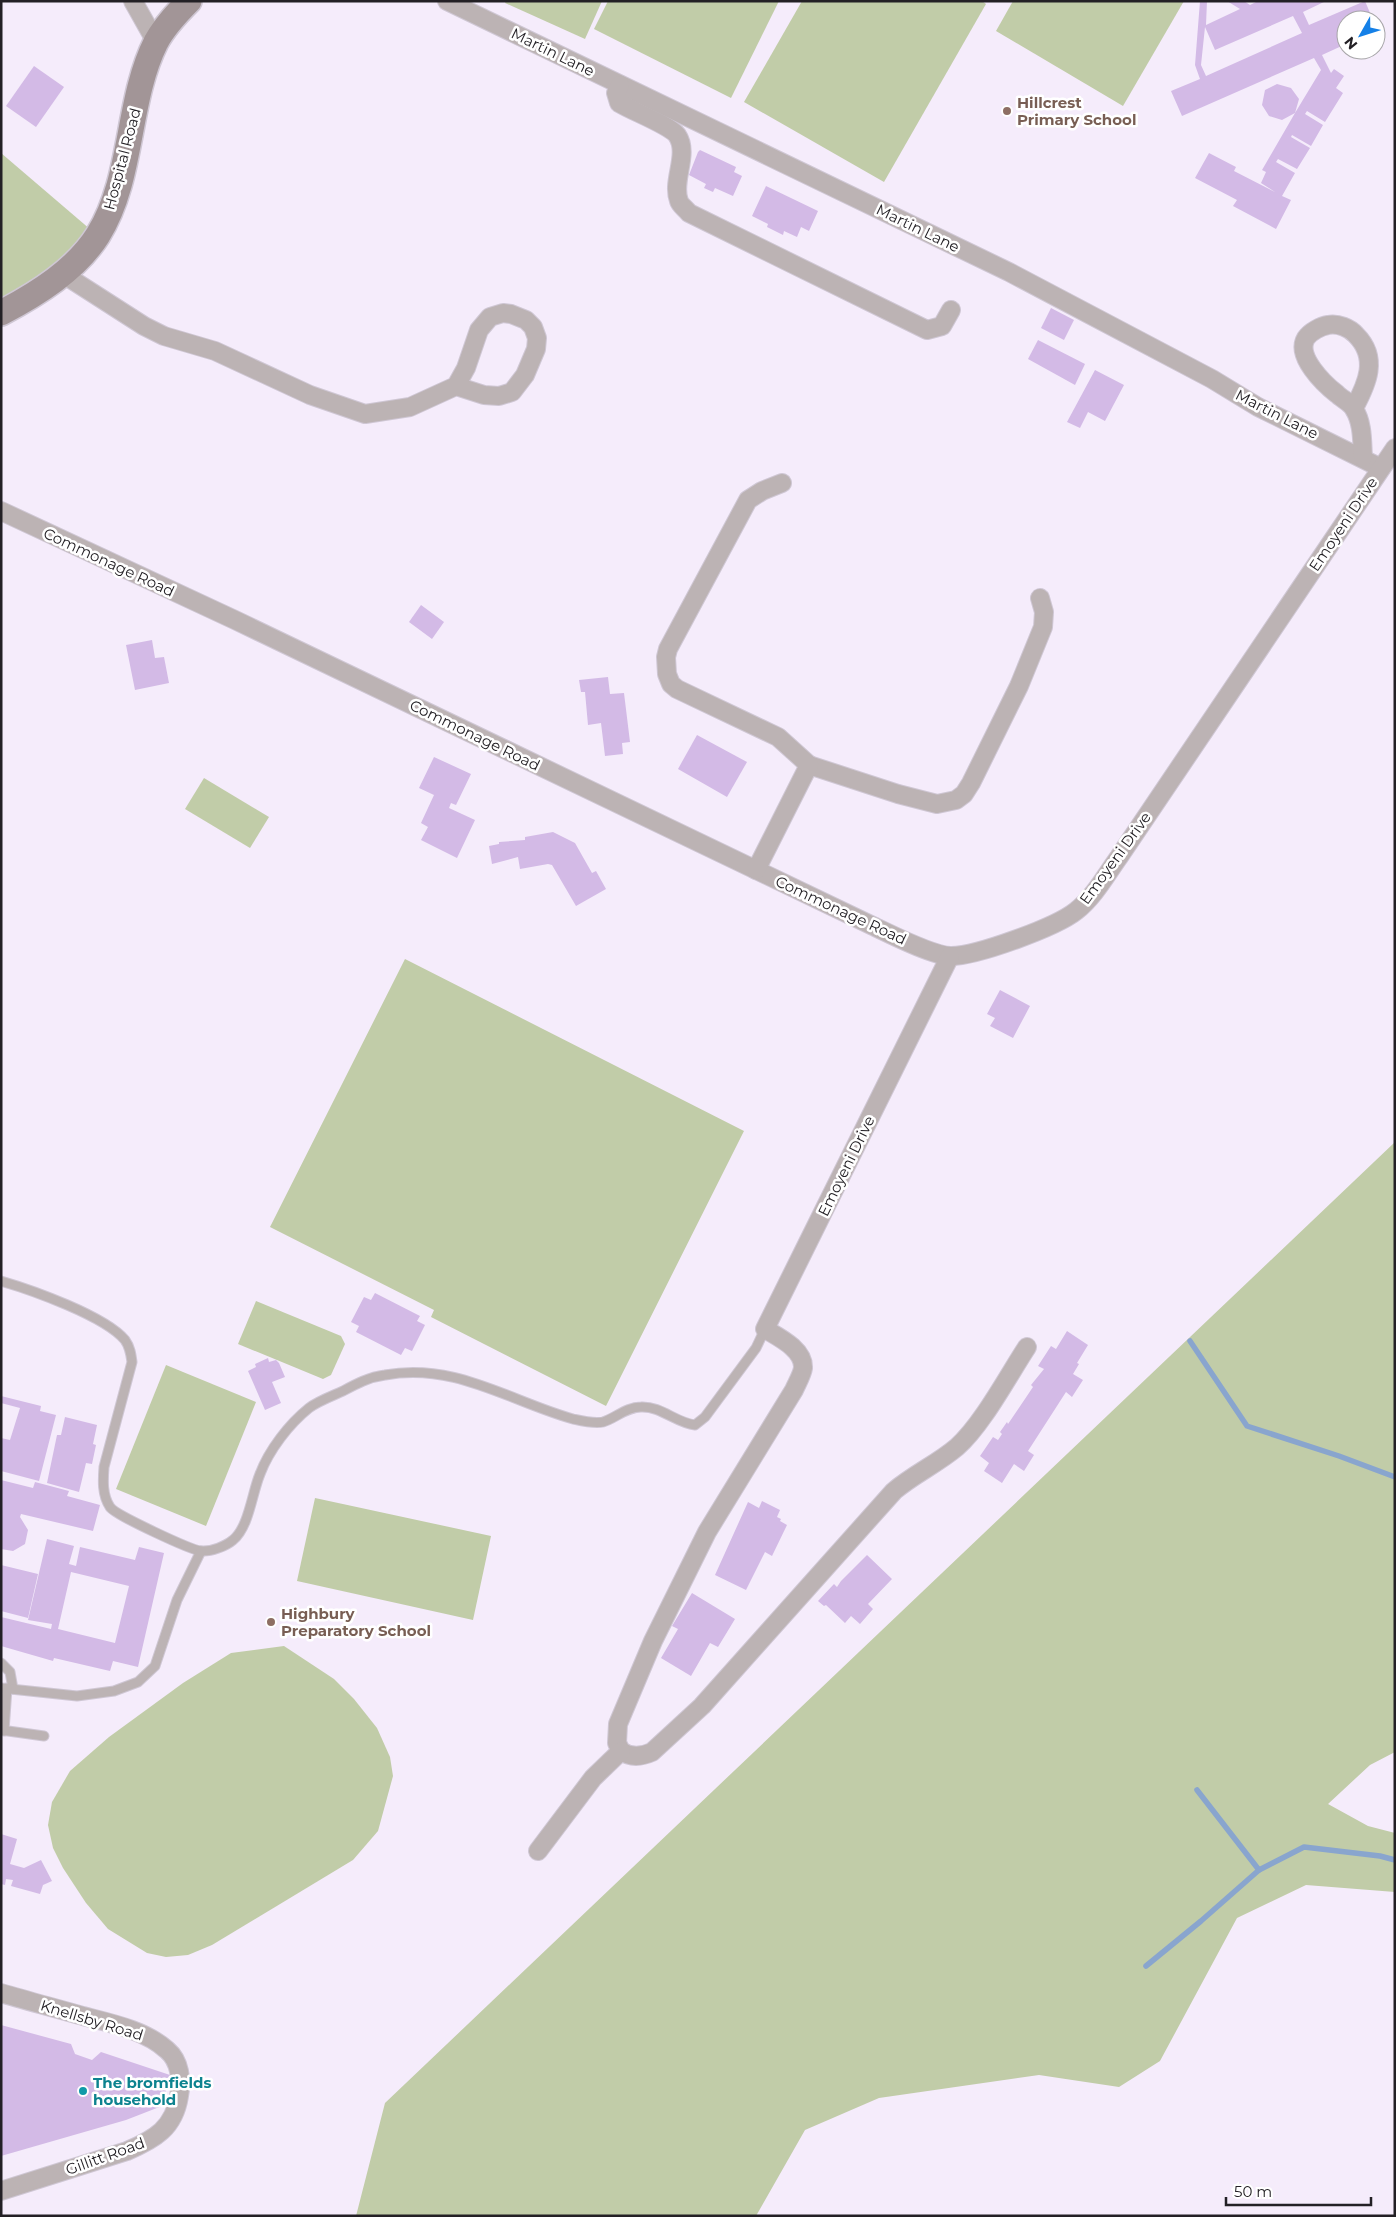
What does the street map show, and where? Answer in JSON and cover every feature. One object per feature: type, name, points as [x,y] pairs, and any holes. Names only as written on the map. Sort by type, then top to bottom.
[{"type":"street","points":[[133,1],[156,42]]},
{"type":"street","name":"Hospital Road","points":[[1,313],[63,274],[98,236],[116,195],[146,68],[156,42],[172,18],[190,1]]},
{"type":"street","name":"Martin Lane","points":[[447,1],[1009,272],[1212,379],[1258,407],[1363,457],[1381,468]]},
{"type":"street","points":[[620,85],[616,93],[619,103],[670,130],[677,136],[681,148],[678,185],[679,201],[689,213],[927,330],[942,326],[951,310]]},
{"type":"street","points":[[63,274],[144,326],[164,336],[215,351],[319,398],[365,414],[410,407],[456,386],[466,368],[479,330],[490,317],[503,313],[511,314],[526,320],[533,326],[537,338],[536,349],[525,375],[512,392],[499,396],[484,395],[456,386]]},
{"type":"street","points":[[1354,408],[1367,383],[1369,362],[1362,342],[1348,328],[1328,324],[1307,336],[1303,344],[1307,360],[1325,385],[1354,408],[1362,429],[1363,457]]},
{"type":"street","name":"Emoyeni Drive","points":[[765,1329],[950,956],[977,951],[1024,936],[1075,912],[1088,900],[1395,448]]},
{"type":"street","points":[[782,483],[762,491],[748,500],[690,605],[668,649],[666,664],[669,680],[677,689],[778,737],[809,765],[898,794],[937,804],[956,800],[964,794],[971,783],[1040,636],[1044,612],[1040,598]]},
{"type":"street","name":"Commonage Road","points":[[1,511],[235,620],[915,945],[950,956]]},
{"type":"street","points":[[756,870],[809,765]]},
{"type":"street","points":[[765,1329],[786,1342],[797,1352],[802,1361],[802,1374],[707,1532],[675,1595],[618,1724],[617,1743],[621,1751],[635,1756],[643,1756],[652,1752],[702,1706],[894,1491],[908,1479],[943,1458],[969,1435],[1027,1347]]},
{"type":"street","points":[[538,1851],[593,1778],[621,1751]]},
{"type":"street","name":"Knellsby Road","points":[[1,1993],[144,2035],[168,2051],[175,2059],[181,2077],[181,2089]]},
{"type":"street","name":"Gillitt Road","points":[[1,2191],[128,2151],[144,2143],[169,2124],[177,2109],[181,2089]]},
{"type":"lane","points":[[1,1280],[77,1310],[113,1329],[124,1340],[131,1354],[132,1362],[104,1466],[102,1483],[106,1496],[110,1506],[122,1517],[201,1551],[223,1546],[233,1540],[239,1533],[250,1508],[260,1473],[290,1425],[310,1407],[365,1380],[406,1371],[438,1374],[467,1379],[574,1419],[596,1423],[625,1410],[650,1407],[695,1425],[704,1417],[756,1348],[765,1329]]},
{"type":"lane","points":[[7,1688],[77,1696],[114,1691],[138,1682],[155,1666],[177,1600],[201,1551]]},
{"type":"lane","points":[[1,1663],[10,1672],[3,1731],[44,1736]]},
{"type":"green space","points":[[506,1],[602,1],[585,39],[505,3]]},
{"type":"green space","points":[[608,1],[779,1],[731,98],[594,29]]},
{"type":"green space","points":[[802,1],[982,1],[986,4],[884,182],[744,102]]},
{"type":"green space","points":[[1013,1],[1184,1],[1123,106],[996,31]]},
{"type":"green space","points":[[1,153],[98,236],[1,313]]},
{"type":"green space","points":[[204,778],[269,817],[250,848],[185,809]]},
{"type":"green space","points":[[405,959],[744,1131],[606,1406],[431,1317],[434,1310],[270,1227]]},
{"type":"green space","points":[[1395,1142],[1395,1752],[1370,1765],[1328,1804],[1368,1826],[1395,1833],[1395,1892],[1306,1885],[1237,1918],[1160,2061],[1119,2087],[1039,2075],[879,2098],[805,2130],[756,2216],[356,2216],[385,2103]]},
{"type":"green space","points":[[256,1301],[341,1336],[345,1344],[331,1375],[323,1379],[238,1344]]},
{"type":"green space","points":[[166,1365],[256,1402],[206,1526],[116,1489]]},
{"type":"green space","points":[[315,1498],[491,1536],[473,1620],[297,1581]]},
{"type":"green space","points":[[284,1646],[334,1679],[354,1699],[377,1728],[390,1757],[393,1776],[378,1831],[353,1860],[212,1945],[188,1955],[166,1957],[147,1953],[108,1929],[86,1903],[63,1868],[53,1848],[48,1825],[52,1802],[70,1771],[109,1737],[183,1683],[231,1653]]},
{"type":"building","points":[[1200,1],[1207,1],[1206,25],[1240,9],[1227,1],[1244,1],[1250,5],[1258,1],[1326,1],[1303,12],[1309,25],[1336,13],[1336,49],[1322,55],[1331,73],[1334,69],[1344,76],[1336,88],[1343,93],[1325,122],[1307,111],[1305,114],[1323,125],[1311,146],[1292,135],[1291,137],[1310,148],[1297,169],[1278,159],[1276,162],[1295,173],[1282,196],[1291,200],[1276,229],[1233,206],[1237,200],[1195,178],[1209,153],[1236,167],[1234,171],[1275,192],[1261,183],[1266,172],[1262,170],[1321,70],[1314,58],[1182,116],[1171,91],[1200,79],[1195,65]],"holes":[[[1293,16],[1302,33],[1206,76],[1201,65],[1205,27],[1215,50]]]},
{"type":"building","points":[[1365,1],[1369,10],[1344,10]]},
{"type":"building","points":[[34,66],[64,87],[36,127],[6,106]]},
{"type":"building","points":[[1277,84],[1291,88],[1299,99],[1295,113],[1282,120],[1269,116],[1262,105],[1265,90]]},
{"type":"building","points":[[700,150],[736,167],[734,172],[742,176],[733,196],[715,188],[713,192],[704,188],[706,184],[689,175]]},
{"type":"building","points":[[766,186],[818,211],[809,231],[801,227],[797,237],[784,231],[783,235],[767,227],[768,224],[752,216]]},
{"type":"building","points":[[1051,308],[1074,320],[1064,340],[1041,328]]},
{"type":"building","points":[[1038,340],[1085,364],[1075,385],[1028,359]]},
{"type":"building","points":[[1095,370],[1124,385],[1105,421],[1088,412],[1080,428],[1067,422]]},
{"type":"building","points":[[421,605],[444,622],[432,639],[409,622]]},
{"type":"building","points":[[152,640],[155,658],[164,657],[169,683],[135,690],[126,645]]},
{"type":"building","points":[[608,677],[610,694],[624,693],[630,742],[622,743],[623,754],[605,756],[601,723],[588,725],[585,692],[581,692],[579,680]]},
{"type":"building","points":[[697,735],[747,762],[727,797],[678,769]]},
{"type":"building","points":[[434,757],[471,774],[456,805],[451,803],[449,808],[475,820],[457,858],[421,840],[428,827],[421,823],[434,795],[419,788]]},
{"type":"building","points":[[553,832],[575,843],[592,873],[596,871],[606,889],[576,906],[552,865],[520,869],[518,857],[492,864],[489,846],[499,844],[499,842],[525,840],[525,837]]},
{"type":"building","points":[[1000,990],[1030,1006],[1013,1038],[990,1026],[995,1018],[987,1014]]},
{"type":"building","points":[[375,1293],[420,1316],[417,1321],[425,1325],[412,1351],[405,1348],[401,1355],[356,1332],[359,1326],[351,1322],[364,1297],[371,1300]]},
{"type":"building","points":[[1067,1331],[1088,1345],[1077,1363],[1079,1364],[1073,1374],[1083,1380],[1072,1397],[1066,1392],[1028,1451],[1034,1455],[1024,1471],[1014,1464],[1002,1483],[984,1471],[989,1463],[980,1456],[993,1437],[998,1440],[1002,1434],[1000,1432],[1007,1422],[1008,1424],[1033,1387],[1031,1385],[1044,1369],[1038,1366],[1051,1346],[1056,1349]]},
{"type":"building","points":[[268,1358],[269,1362],[276,1360],[279,1363],[285,1377],[272,1382],[281,1403],[265,1410],[248,1371],[256,1367],[255,1364]]},
{"type":"building","points":[[1,1396],[41,1406],[40,1411],[56,1415],[39,1481],[1,1471],[1,1438],[10,1440],[20,1408],[1,1403]]},
{"type":"building","points":[[65,1417],[97,1425],[93,1444],[96,1445],[92,1464],[86,1463],[79,1492],[47,1483],[57,1435],[61,1435]]},
{"type":"building","points":[[1,1480],[33,1488],[35,1482],[69,1491],[67,1496],[100,1505],[93,1531],[21,1514],[20,1517],[28,1530],[25,1544],[13,1551],[1,1549]]},
{"type":"building","points":[[762,1501],[780,1510],[777,1517],[787,1525],[772,1556],[765,1552],[746,1590],[715,1575],[748,1502],[759,1508]]},
{"type":"building","points":[[47,1539],[74,1546],[69,1564],[76,1566],[80,1547],[135,1560],[139,1547],[164,1553],[138,1667],[113,1661],[110,1671],[54,1658],[53,1661],[1,1646],[1,1617],[51,1629],[52,1624],[28,1620]],"holes":[[[71,1572],[129,1586],[115,1643],[58,1629]]]},
{"type":"building","points":[[867,1555],[892,1579],[868,1604],[873,1609],[860,1624],[851,1616],[845,1623],[826,1605],[824,1606],[818,1601],[834,1584],[837,1587]]},
{"type":"building","points":[[1,1565],[38,1574],[28,1618],[1,1611]]},
{"type":"building","points":[[692,1593],[735,1619],[718,1647],[710,1643],[691,1676],[661,1658],[678,1629],[672,1626]]},
{"type":"building","points":[[1,1834],[17,1839],[10,1864],[24,1868],[41,1860],[52,1881],[43,1885],[40,1894],[11,1886],[13,1880],[6,1879],[5,1885],[1,1884]]},
{"type":"building","name":"The bromfields household","points":[[1,2025],[71,2044],[75,2054],[92,2060],[101,2052],[170,2075],[162,2106],[126,2120],[1,2156]]},
{"type":"waterway","points":[[1190,1341],[1247,1426],[1339,1456],[1395,1477]]},
{"type":"waterway","points":[[1197,1790],[1259,1870]]},
{"type":"waterway","points":[[1146,1966],[1259,1870],[1304,1847],[1380,1856],[1395,1860]]},
{"type":"place","name":"Hillcrest Primary School","points":[[1007,111]]},
{"type":"place","name":"Highbury Preparatory School","points":[[271,1622]]},
{"type":"place","name":"The bromfields household","points":[[83,2091]]}]
